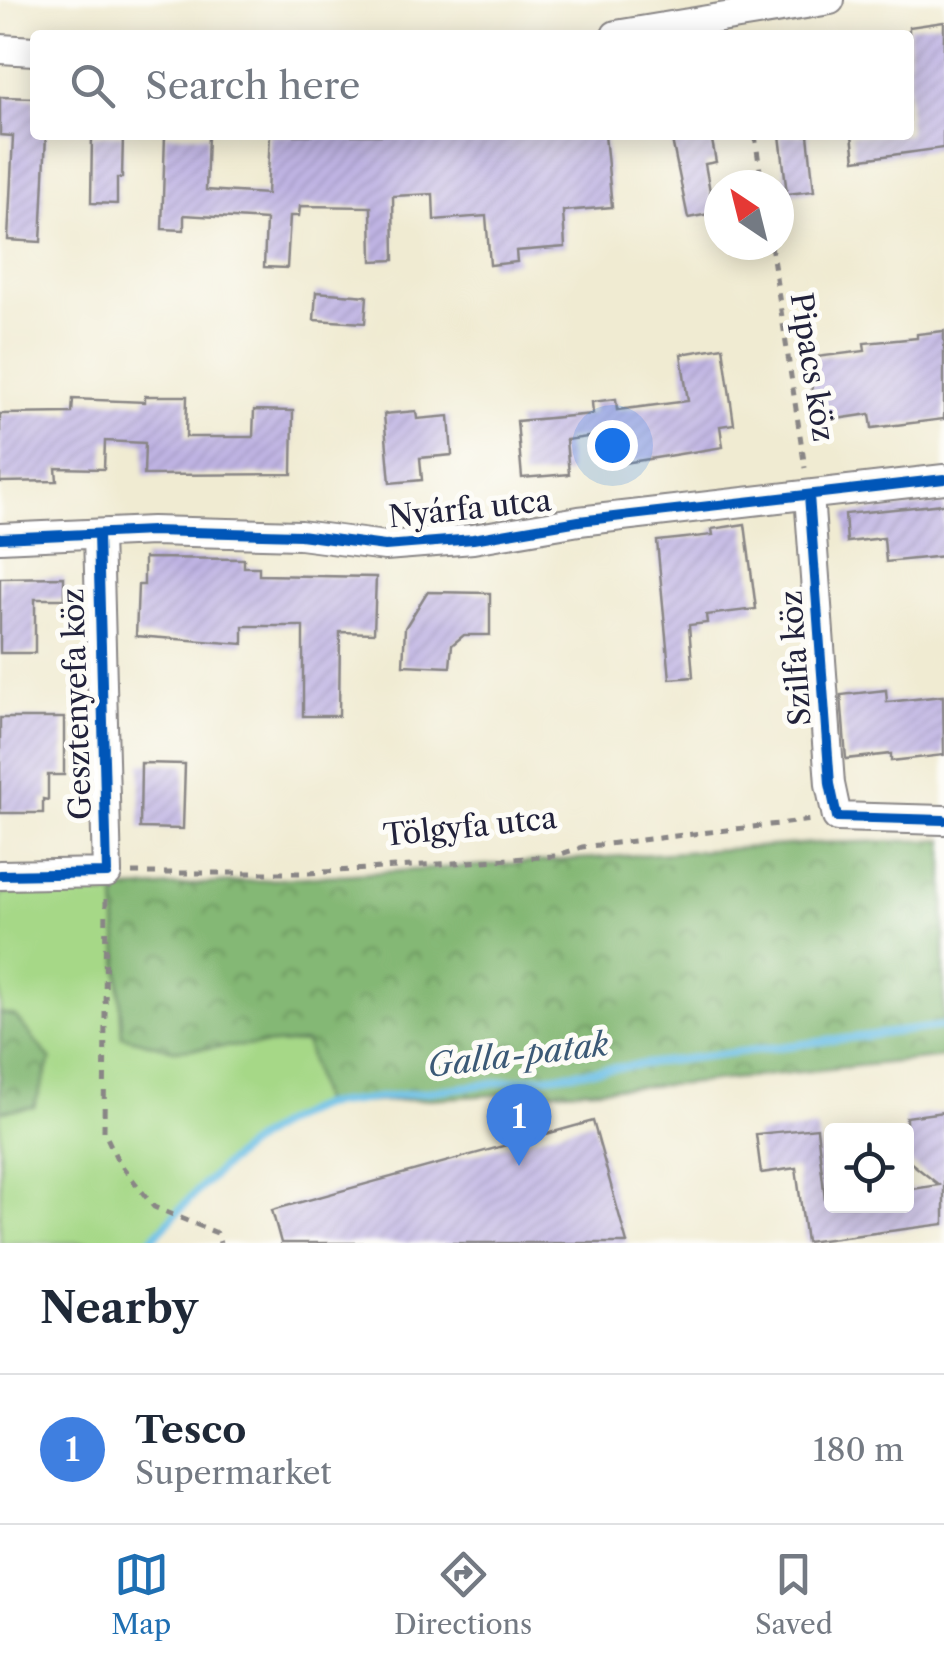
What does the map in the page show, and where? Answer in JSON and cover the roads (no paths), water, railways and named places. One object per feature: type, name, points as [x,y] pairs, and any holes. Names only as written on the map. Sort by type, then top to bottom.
[{"type":"street","points":[[647,30],[830,0]]},
{"type":"street","points":[[0,49],[30,51]]},
{"type":"street","name":"Nyárfa utca","points":[[0,538],[152,530],[300,535],[385,546],[473,539],[579,521],[944,479]]},
{"type":"street","name":"Szilfa köz","points":[[809,495],[830,784],[837,817],[944,820]]},
{"type":"street","name":"Gesztenyefa köz","points":[[0,876],[107,874],[98,534]]},
{"type":"waterway","name":"Galla-patak","points":[[148,1243],[248,1146],[270,1130],[322,1105],[944,1026]]},
{"type":"place","name":"Tesco","points":[[519,1166]]}]
